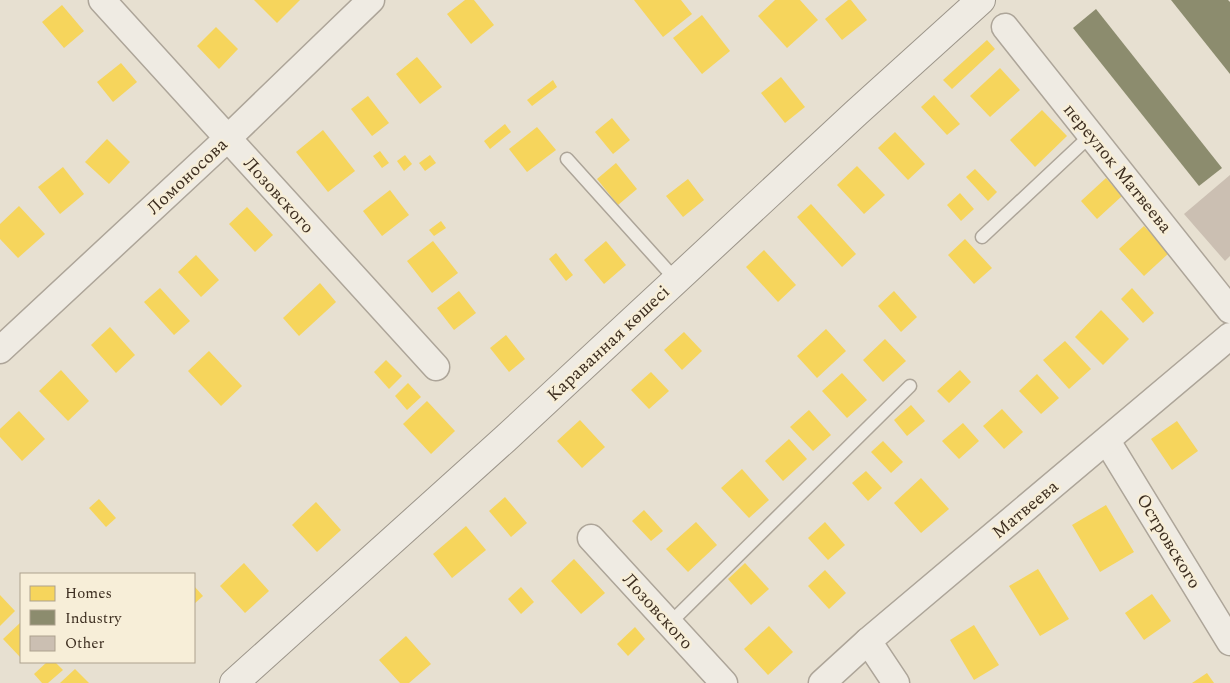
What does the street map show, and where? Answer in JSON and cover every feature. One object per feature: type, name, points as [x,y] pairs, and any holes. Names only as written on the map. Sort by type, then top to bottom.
[{"type":"main road","name":"Караванная көшесі","points":[[234,683],[497,446],[981,0]]},
{"type":"street","name":"Лозовского","points":[[102,0],[436,367]]},
{"type":"street","name":"Ломоносова","points":[[0,350],[227,139],[371,0]]},
{"type":"street","name":"переулок Матвеева","points":[[1005,27],[1230,310]]},
{"type":"street","name":"Матвеева","points":[[822,683],[868,641],[1230,336]]},
{"type":"street","name":"Островского","points":[[1107,440],[1230,642]]},
{"type":"street","name":"Лозовского","points":[[591,538],[724,683]]},
{"type":"street","points":[[868,641],[896,683]]},
{"type":"lane","points":[[982,237],[1091,135]]},
{"type":"lane","points":[[567,159],[676,280]]},
{"type":"lane","points":[[669,624],[910,386]]},
{"type":"building: Homes","points":[[254,0],[300,0],[277,23]]},
{"type":"building: Homes","points":[[465,0],[474,0],[494,25],[471,44],[447,14]]},
{"type":"building: Homes","points":[[634,0],[681,0],[692,14],[663,37]]},
{"type":"building: Homes","points":[[775,0],[800,0],[818,20],[787,48],[758,16]]},
{"type":"building: Homes","points":[[848,0],[851,0],[867,20],[842,40],[825,19]]},
{"type":"building: Homes","points":[[62,5],[84,31],[64,48],[42,22]]},
{"type":"building: Homes","points":[[702,15],[730,51],[702,74],[673,38]]},
{"type":"building: Homes","points":[[216,27],[238,49],[219,69],[197,46]]},
{"type":"building: Homes","points":[[987,40],[995,49],[952,89],[943,80]]},
{"type":"building: Homes","points":[[417,57],[442,87],[420,104],[396,74]]},
{"type":"building: Homes","points":[[121,63],[137,82],[113,102],[97,82]]},
{"type":"building: Homes","points":[[1000,68],[1020,90],[990,117],[970,96]]},
{"type":"building: Homes","points":[[781,77],[805,107],[785,123],[761,93]]},
{"type":"building: Homes","points":[[553,80],[557,87],[532,106],[527,100]]},
{"type":"building: Homes","points":[[934,95],[960,124],[947,135],[921,107]]},
{"type":"building: Homes","points":[[368,96],[389,123],[372,136],[351,109]]},
{"type":"building: Homes","points":[[1042,110],[1067,136],[1035,167],[1010,140]]},
{"type":"building: Homes","points":[[612,118],[630,140],[613,154],[595,132]]},
{"type":"building: Homes","points":[[505,124],[511,132],[490,149],[484,141]]},
{"type":"building: Homes","points":[[537,127],[556,150],[527,172],[509,149]]},
{"type":"building: Homes","points":[[323,130],[355,171],[328,192],[296,152]]},
{"type":"building: Homes","points":[[895,132],[925,164],[908,180],[878,148]]},
{"type":"building: Homes","points":[[107,139],[130,162],[109,184],[85,162]]},
{"type":"building: Homes","points":[[380,151],[389,163],[382,168],[373,156]]},
{"type":"building: Homes","points":[[405,155],[412,164],[404,171],[397,161]]},
{"type":"building: Homes","points":[[430,155],[436,163],[425,171],[419,163]]},
{"type":"building: Homes","points":[[616,163],[637,189],[618,205],[597,179]]},
{"type":"building: Homes","points":[[857,166],[885,195],[864,214],[837,185]]},
{"type":"building: Homes","points":[[63,167],[84,194],[60,214],[38,187]]},
{"type":"building: Homes","points":[[975,169],[997,192],[988,201],[966,177]]},
{"type":"building: Homes","points":[[1106,178],[1122,196],[1097,219],[1081,201]]},
{"type":"building: Homes","points":[[688,179],[704,200],[683,217],[666,196]]},
{"type":"building: Homes","points":[[390,190],[409,215],[382,236],[363,211]]},
{"type":"building: Homes","points":[[960,193],[974,209],[961,221],[947,205]]},
{"type":"building: Homes","points":[[811,204],[856,254],[842,267],[797,217]]},
{"type":"building: Homes","points":[[19,206],[45,234],[18,258],[0,239],[0,224]]},
{"type":"building: Homes","points":[[247,207],[273,235],[255,252],[229,224]]},
{"type":"building: Homes","points":[[441,221],[446,228],[434,236],[429,230]]},
{"type":"building: Homes","points":[[1144,226],[1169,253],[1144,276],[1119,249]]},
{"type":"building: Homes","points":[[965,239],[992,268],[974,284],[948,255]]},
{"type":"building: Homes","points":[[433,241],[458,273],[432,293],[407,261]]},
{"type":"building: Homes","points":[[606,241],[626,265],[604,284],[584,260]]},
{"type":"building: Homes","points":[[764,250],[796,285],[778,302],[746,267]]},
{"type":"building: Homes","points":[[556,253],[573,275],[566,281],[549,259]]},
{"type":"building: Homes","points":[[196,255],[219,280],[201,297],[178,272]]},
{"type":"building: Homes","points":[[320,283],[336,302],[299,336],[283,318]]},
{"type":"building: Homes","points":[[160,288],[190,321],[174,335],[144,302]]},
{"type":"building: Homes","points":[[1132,288],[1154,313],[1143,323],[1121,299]]},
{"type":"building: Homes","points":[[459,291],[476,313],[454,330],[437,308]]},
{"type":"building: Homes","points":[[894,291],[917,317],[901,332],[878,306]]},
{"type":"building: Homes","points":[[1101,310],[1129,339],[1103,365],[1075,337]]},
{"type":"building: Homes","points":[[110,327],[135,355],[116,373],[91,345]]},
{"type":"building: Homes","points":[[826,329],[846,351],[817,378],[797,356]]},
{"type":"building: Homes","points":[[684,332],[702,351],[682,370],[664,350]]},
{"type":"building: Homes","points":[[506,335],[525,359],[509,372],[490,348]]},
{"type":"building: Homes","points":[[885,339],[906,361],[883,382],[863,360]]},
{"type":"building: Homes","points":[[1065,341],[1091,369],[1069,389],[1043,360]]},
{"type":"building: Homes","points":[[209,351],[242,386],[221,406],[188,371]]},
{"type":"building: Homes","points":[[386,360],[402,376],[389,389],[374,372]]},
{"type":"building: Homes","points":[[61,370],[89,401],[68,421],[39,391]]},
{"type":"building: Homes","points":[[960,370],[971,382],[949,403],[937,391]]},
{"type":"building: Homes","points":[[651,372],[669,391],[649,409],[631,390]]},
{"type":"building: Homes","points":[[842,373],[867,400],[847,418],[822,391]]},
{"type":"building: Homes","points":[[1037,374],[1059,398],[1041,414],[1019,391]]},
{"type":"building: Homes","points":[[408,383],[421,397],[407,410],[395,396]]},
{"type":"building: Homes","points":[[427,401],[455,431],[431,454],[403,424]]},
{"type":"building: Homes","points":[[911,405],[925,421],[907,436],[894,420]]},
{"type":"building: Homes","points":[[1002,409],[1023,432],[1004,449],[983,426]]},
{"type":"building: Homes","points":[[809,410],[831,435],[813,451],[790,427]]},
{"type":"building: Homes","points":[[19,411],[45,439],[22,461],[0,437],[0,429]]},
{"type":"building: Homes","points":[[580,420],[605,447],[582,468],[557,441]]},
{"type":"building: Homes","points":[[1177,421],[1198,451],[1172,470],[1151,439]]},
{"type":"building: Homes","points":[[963,423],[979,441],[959,459],[942,441]]},
{"type":"building: Homes","points":[[789,439],[807,459],[783,481],[765,461]]},
{"type":"building: Homes","points":[[883,441],[903,462],[891,473],[871,452]]},
{"type":"building: Homes","points":[[742,469],[769,500],[749,518],[721,488]]},
{"type":"building: Homes","points":[[866,471],[882,488],[868,501],[852,483]]},
{"type":"building: Homes","points":[[921,478],[949,509],[921,533],[894,503]]},
{"type":"building: Homes","points":[[505,497],[527,523],[511,537],[489,511]]},
{"type":"building: Homes","points":[[99,499],[116,518],[106,527],[89,508]]},
{"type":"building: Homes","points":[[316,502],[341,530],[317,552],[292,525]]},
{"type":"building: Homes","points":[[1106,505],[1134,552],[1100,572],[1072,525]]},
{"type":"building: Homes","points":[[644,510],[663,531],[651,541],[632,521]]},
{"type":"building: Homes","points":[[696,522],[717,545],[688,572],[666,549]]},
{"type":"building: Homes","points":[[825,522],[845,545],[828,560],[808,538]]},
{"type":"building: Homes","points":[[466,526],[486,550],[452,578],[433,554]]},
{"type":"building: Homes","points":[[574,559],[605,593],[581,614],[551,581]]},
{"type":"building: Homes","points":[[244,563],[269,591],[245,613],[220,586]]},
{"type":"building: Homes","points":[[745,563],[769,589],[751,605],[728,579]]},
{"type":"building: Homes","points":[[1038,569],[1069,619],[1040,636],[1009,586]]},
{"type":"building: Homes","points":[[825,570],[846,593],[829,609],[808,586]]},
{"type":"building: Homes","points":[[195,587],[203,596],[195,603]]},
{"type":"building: Homes","points":[[521,587],[534,602],[521,614],[508,599]]},
{"type":"building: Homes","points":[[1152,594],[1171,621],[1144,640],[1125,613]]},
{"type":"building: Homes","points":[[0,595],[15,611],[0,626]]},
{"type":"building: Homes","points":[[20,623],[20,657],[3,639]]},
{"type":"building: Homes","points":[[974,625],[999,665],[974,680],[950,640]]},
{"type":"building: Homes","points":[[769,626],[793,652],[768,675],[744,649]]},
{"type":"building: Homes","points":[[635,627],[645,639],[628,656],[617,644]]},
{"type":"building: Homes","points":[[406,636],[431,664],[409,683],[400,683],[379,660]]},
{"type":"building: Homes","points":[[46,663],[56,663],[63,670],[48,683],[42,683],[34,674]]},
{"type":"building: Homes","points":[[75,669],[89,683],[60,683]]},
{"type":"building: Homes","points":[[1207,673],[1214,683],[1192,683]]},
{"type":"building: Industry","points":[[1171,0],[1228,0],[1230,2],[1230,74]]},
{"type":"building: Industry","points":[[1096,9],[1222,168],[1199,186],[1073,28]]},
{"type":"building: Other","points":[[1230,175],[1230,256],[1225,261],[1184,214]]}]
